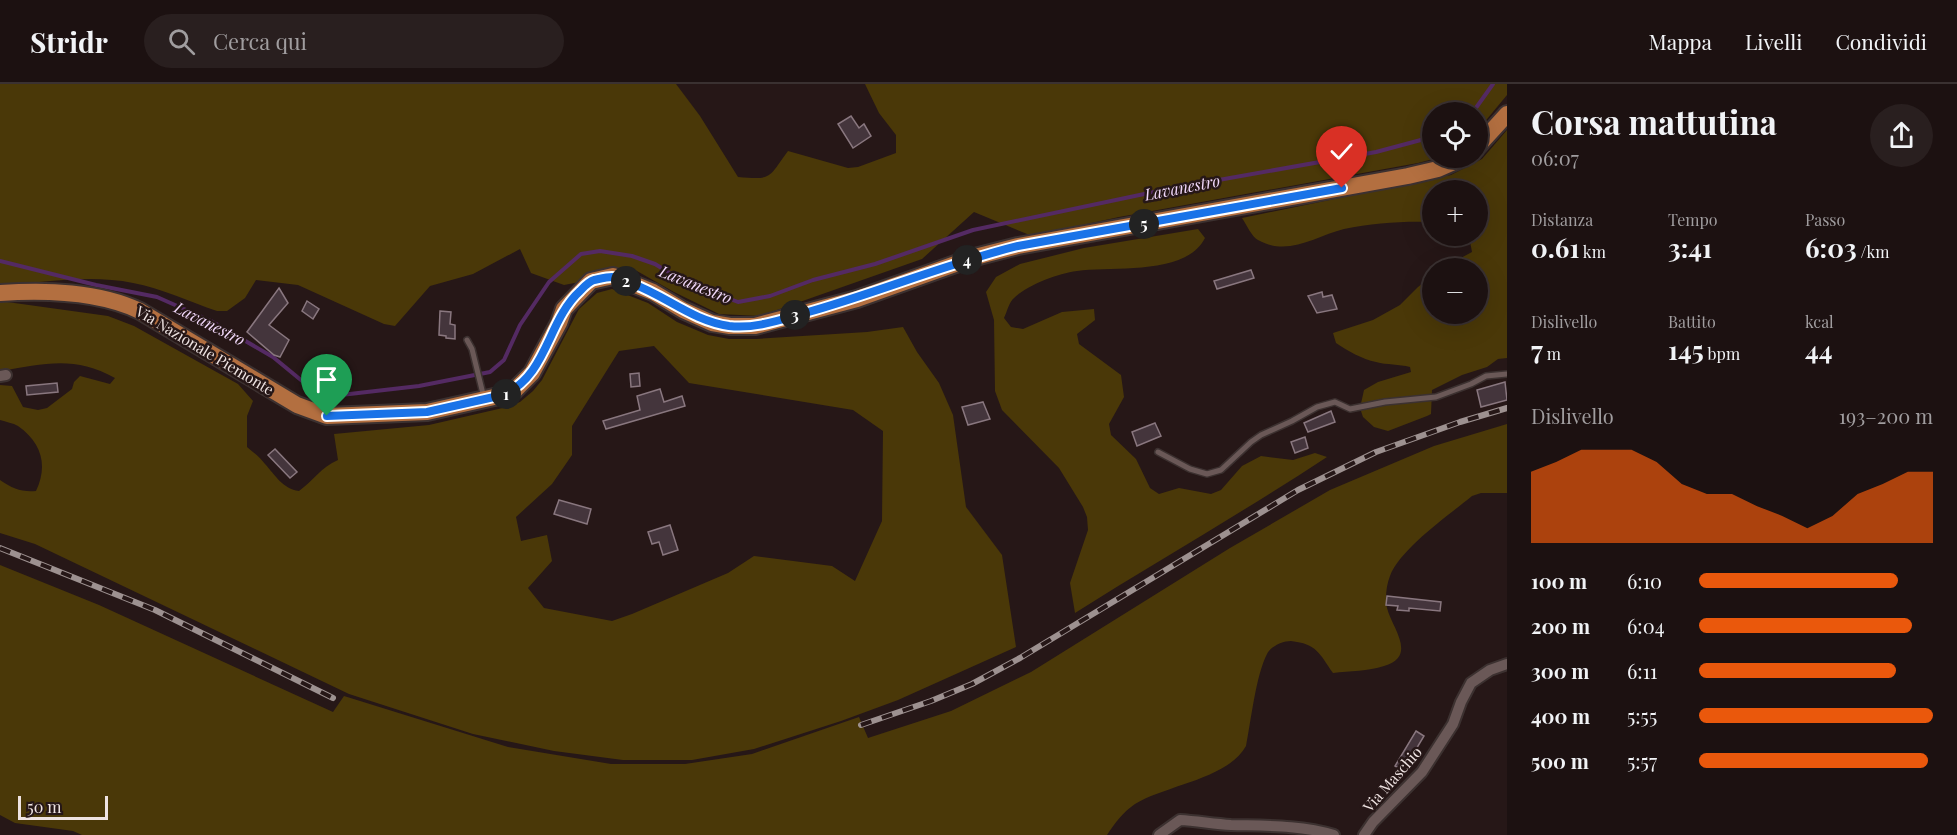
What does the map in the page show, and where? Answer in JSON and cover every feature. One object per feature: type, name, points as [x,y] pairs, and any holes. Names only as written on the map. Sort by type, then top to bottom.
[{"type":"main road","points":[[1488,135],[1507,114]]},
{"type":"main road","name":"Via Nazionale Piemonte","points":[[0,293],[32,291],[103,298],[125,303],[297,405],[327,416],[427,412],[484,397],[503,395],[524,383],[545,349],[564,309],[591,281],[613,276],[653,292],[683,310],[712,323],[754,326],[857,298],[965,260],[1007,249],[1408,176],[1440,168]]},
{"type":"street","name":"Via Maschio","points":[[1364,835],[1373,822],[1422,772],[1453,724],[1471,683],[1490,670],[1507,664]]},
{"type":"street","points":[[1159,835],[1180,820],[1227,825],[1280,826],[1321,831],[1334,835]]},
{"type":"lane","points":[[467,340],[471,346],[484,397]]},
{"type":"lane","points":[[1158,453],[1190,469],[1207,474],[1221,470],[1260,435],[1317,407],[1335,402],[1350,409],[1385,402],[1436,397],[1486,376],[1507,374]]},
{"type":"shaded area","points":[[0,84],[676,84],[700,116],[738,177],[758,178],[773,172],[788,151],[848,168],[858,167],[896,153],[896,135],[879,113],[865,84],[1507,84],[1507,95],[1488,118],[1488,102],[1422,102],[1422,162],[1119,217],[1032,236],[974,212],[922,259],[760,316],[719,314],[637,271],[564,285],[531,273],[520,249],[473,274],[430,286],[395,326],[384,324],[298,285],[256,280],[245,298],[227,311],[217,311],[154,288],[116,280],[83,279],[0,285]]},
{"type":"shaded area","points":[[1507,130],[1507,358],[1498,359],[1487,367],[1462,375],[1432,390],[1431,414],[1388,431],[1374,427],[1363,417],[1360,408],[1364,390],[1378,382],[1411,372],[1410,367],[1380,363],[1360,357],[1336,343],[1333,333],[1373,320],[1400,305],[1422,284],[1422,324],[1488,324],[1488,258],[1461,258],[1472,252],[1471,246],[1488,246],[1488,180],[1427,180],[1451,175],[1465,168],[1488,168],[1488,152]]},
{"type":"shaded area","points":[[1422,181],[1422,222],[1355,227],[1302,244],[1280,246],[1269,245],[1258,240],[1242,218]]},
{"type":"shaded area","points":[[1198,229],[1205,238],[1196,250],[1182,258],[1166,264],[1147,267],[1077,271],[1052,277],[1027,288],[1014,298],[1004,318],[1011,327],[1023,329],[1062,312],[1094,309],[1095,320],[1077,334],[1079,344],[1121,375],[1124,397],[1109,424],[1111,435],[1136,459],[1150,488],[1159,494],[1179,488],[1211,494],[1221,490],[1242,466],[1261,456],[1293,460],[1315,453],[1327,457],[1075,613],[1070,583],[1088,530],[1087,517],[1059,468],[1002,410],[995,391],[994,320],[986,292],[996,277],[1020,264],[1084,248]]},
{"type":"shaded area","points":[[612,289],[648,303],[677,322],[708,335],[729,339],[867,332],[903,327],[939,383],[953,415],[966,507],[1002,555],[1016,647],[898,700],[754,749],[692,760],[623,760],[554,751],[473,734],[349,694],[35,544],[0,533],[0,480],[17,489],[36,491],[42,473],[42,464],[33,440],[16,425],[0,420],[0,385],[12,386],[23,407],[38,410],[47,408],[72,389],[74,382],[80,376],[110,384],[115,378],[86,366],[59,363],[0,371],[0,301],[108,316],[134,326],[238,384],[253,401],[247,416],[247,447],[284,484],[299,491],[327,466],[338,460],[334,434],[429,425],[520,402],[542,380],[579,309],[597,293]],"holes":[[[654,346],[689,383],[853,410],[883,431],[882,521],[855,581],[832,566],[754,556],[728,573],[612,621],[544,608],[528,588],[552,561],[547,535],[521,541],[516,517],[552,484],[572,455],[572,426],[619,351]]]},
{"type":"shaded area","points":[[1507,424],[1507,493],[1481,493],[1472,496],[1414,544],[1395,566],[1390,576],[1386,604],[1400,641],[1400,656],[1384,666],[1333,673],[1316,651],[1307,644],[1291,641],[1274,646],[1263,663],[1246,746],[1237,757],[1211,774],[1135,804],[1107,835],[82,835],[73,831],[15,823],[0,815],[0,565],[99,605],[333,712],[344,696],[508,747],[611,764],[685,764],[752,754],[859,717],[868,738],[951,711],[1031,672],[1230,548],[1330,490],[1434,446]]},
{"type":"building","points":[[851,116],[859,128],[864,124],[871,136],[853,148],[838,124]]},
{"type":"building","points":[[1251,270],[1254,278],[1217,289],[1214,281]]},
{"type":"building","points":[[279,288],[288,303],[269,325],[289,340],[280,357],[274,355],[247,332]]},
{"type":"building","points":[[1322,292],[1323,297],[1332,295],[1337,309],[1317,313],[1308,296]]},
{"type":"building","points":[[307,301],[319,309],[313,319],[302,311]]},
{"type":"building","points":[[440,311],[451,312],[450,324],[455,325],[455,339],[439,335]]},
{"type":"building","points":[[639,373],[640,386],[631,387],[630,374]]},
{"type":"building","points":[[1505,382],[1507,400],[1481,407],[1477,390]]},
{"type":"building","points":[[57,383],[58,392],[27,395],[26,386]]},
{"type":"building","points":[[660,389],[664,402],[682,396],[685,406],[606,429],[603,421],[640,410],[637,396]]},
{"type":"building","points":[[983,402],[990,419],[968,425],[962,407]]},
{"type":"building","points":[[1331,411],[1335,422],[1308,432],[1304,423]]},
{"type":"building","points":[[1155,423],[1161,436],[1137,446],[1132,432]]},
{"type":"building","points":[[1305,437],[1308,448],[1295,453],[1291,442]]},
{"type":"building","points":[[275,449],[297,472],[290,478],[268,455]]},
{"type":"building","points":[[559,500],[591,509],[587,524],[554,514]]},
{"type":"building","points":[[670,525],[678,550],[663,555],[659,542],[652,544],[648,532]]},
{"type":"building","points":[[1387,596],[1441,602],[1440,611],[1409,608],[1409,611],[1397,610],[1398,606],[1386,605]]},
{"type":"building","points":[[1416,731],[1424,736],[1403,771],[1395,766]]},
{"type":"waterway","name":"Lavanestro","points":[[1480,102],[1493,84]]},
{"type":"waterway","name":"Lavanestro","points":[[0,261],[96,285],[157,297],[211,321],[273,357],[307,385],[341,395],[419,386],[490,372],[504,360],[520,325],[549,282],[581,254],[600,251],[632,256],[655,264],[681,280],[738,302],[770,296],[813,280],[875,264],[973,230],[1168,189],[1376,152],[1422,140]]},
{"type":"railway","points":[[861,725],[972,684],[1020,658],[1298,490],[1376,452],[1507,408]]},
{"type":"railway","points":[[0,548],[155,610],[333,698]]},
{"type":"route","points":[[327,416],[427,412],[513,391],[532,373],[569,301],[591,281],[613,276],[653,292],[683,310],[712,323],[754,326],[857,298],[975,257],[1018,246],[1342,188]]}]
